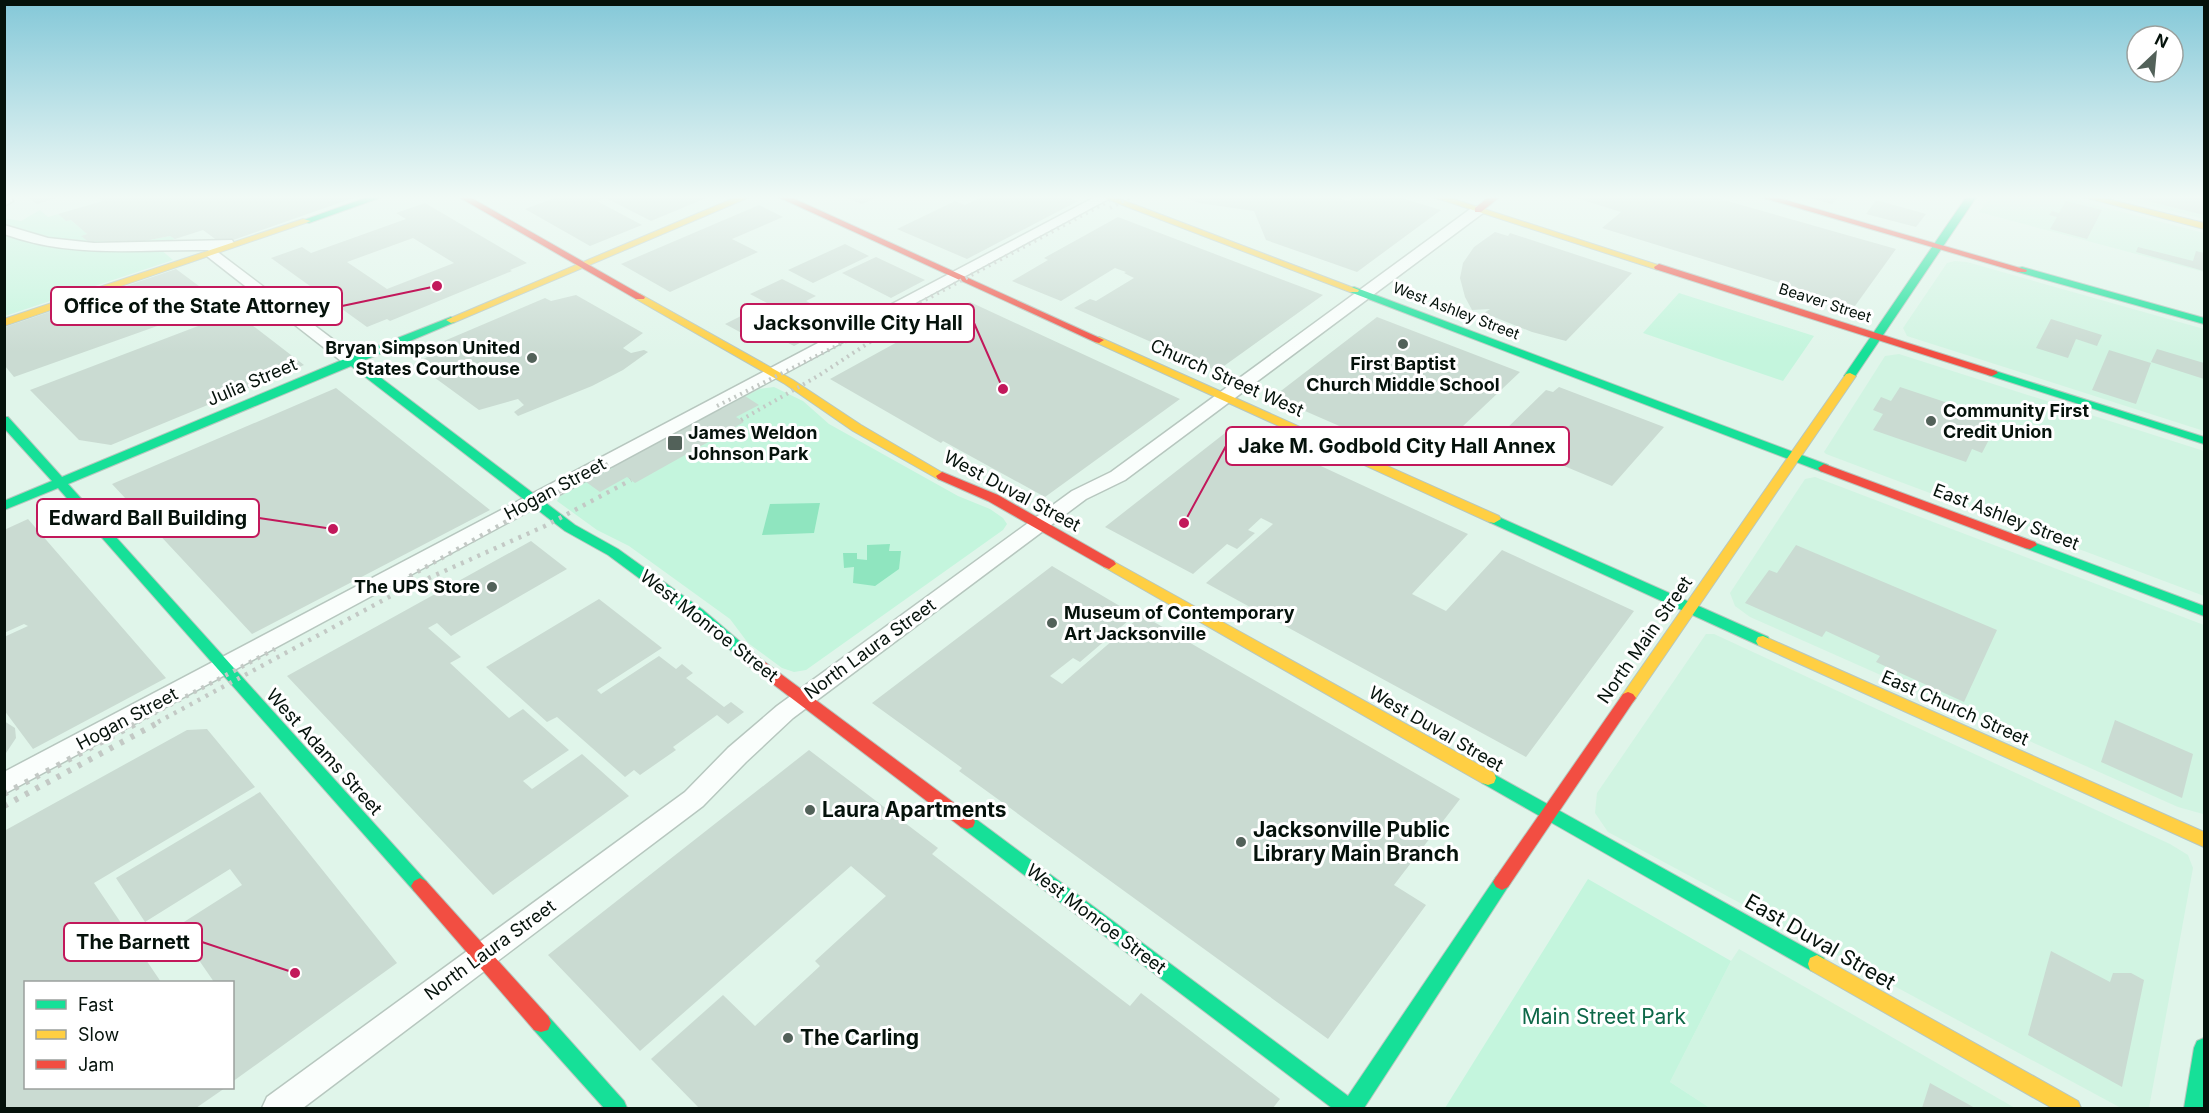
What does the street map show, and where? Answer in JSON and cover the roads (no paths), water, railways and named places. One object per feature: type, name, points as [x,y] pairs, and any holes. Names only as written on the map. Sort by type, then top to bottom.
[{"type":"street","points":[[4,323],[230,248]]},
{"type":"street","name":"West Duval Street","points":[[554,248],[773,373],[852,424],[940,475],[993,498],[1548,813]]},
{"type":"street","name":"Julia Street","points":[[4,506],[622,248]]},
{"type":"street","name":"Church Street West","points":[[896,248],[1690,608]]},
{"type":"street","name":"Hogan Street","points":[[4,784],[1009,248]]},
{"type":"street","name":"West Ashley Street","points":[[1243,248],[1796,456]]},
{"type":"street","name":"North Laura Street","points":[[278,1108],[694,800],[737,755],[802,699],[1083,492],[1118,476],[1427,248]]},
{"type":"street","name":"Beaver Street","points":[[1597,248],[2205,441]]},
{"type":"street","name":"North Main Street","points":[[1352,1108],[1548,813],[1796,456],[1937,248]]},
{"type":"street","points":[[1949,248],[2205,321]]},
{"type":"street","name":"West Monroe Street","points":[[213,254],[579,534],[614,552],[698,614],[744,654],[802,699],[1348,1108]]},
{"type":"street","name":"West Adams Street","points":[[4,420],[617,1108]]},
{"type":"street","name":"East Ashley Street","points":[[1796,456],[2205,611]]},
{"type":"street","name":"East Church Street","points":[[1690,608],[2205,840]]},
{"type":"street","name":"East Duval Street","points":[[1548,813],[2071,1108]]},
{"type":"street","points":[[2194,1108],[2205,1048]]},
{"type":"railway","points":[[717,406],[886,321],[1022,248]]},
{"type":"railway","points":[[741,420],[818,376],[899,323]]},
{"type":"railway","points":[[394,585],[608,464]]},
{"type":"railway","points":[[158,722],[402,590],[545,526],[631,480]]},
{"type":"railway","points":[[138,722],[275,649]]},
{"type":"railway","points":[[4,794],[141,721]]},
{"type":"railway","points":[[4,806],[161,721]]},
{"type":"place","name":"Office of the State Attorney","points":[[437,286]]},
{"type":"place","name":"First Baptist Church Middle School","points":[[1403,344]]},
{"type":"place","name":"Bryan Simpson United States Courthouse","points":[[532,358]]},
{"type":"place","name":"Jacksonville City Hall","points":[[1003,389]]},
{"type":"place","name":"Community First Credit Union","points":[[1931,421]]},
{"type":"place","name":"James Weldon Johnson Park","points":[[675,443]]},
{"type":"place","name":"Jake M. Godbold City Hall Annex","points":[[1184,523]]},
{"type":"place","name":"Edward Ball Building","points":[[333,529]]},
{"type":"place","name":"The UPS Store","points":[[492,587]]},
{"type":"place","name":"Museum of Contemporary Art Jacksonville","points":[[1052,623]]},
{"type":"place","name":"Laura Apartments","points":[[810,810]]},
{"type":"place","name":"Jacksonville Public Library Main Branch","points":[[1241,842]]},
{"type":"place","name":"The Barnett","points":[[295,973]]},
{"type":"place","name":"The Carling","points":[[788,1038]]},
{"type":"park label","name":"Main Street Park","points":[[1604,1017]]}]
